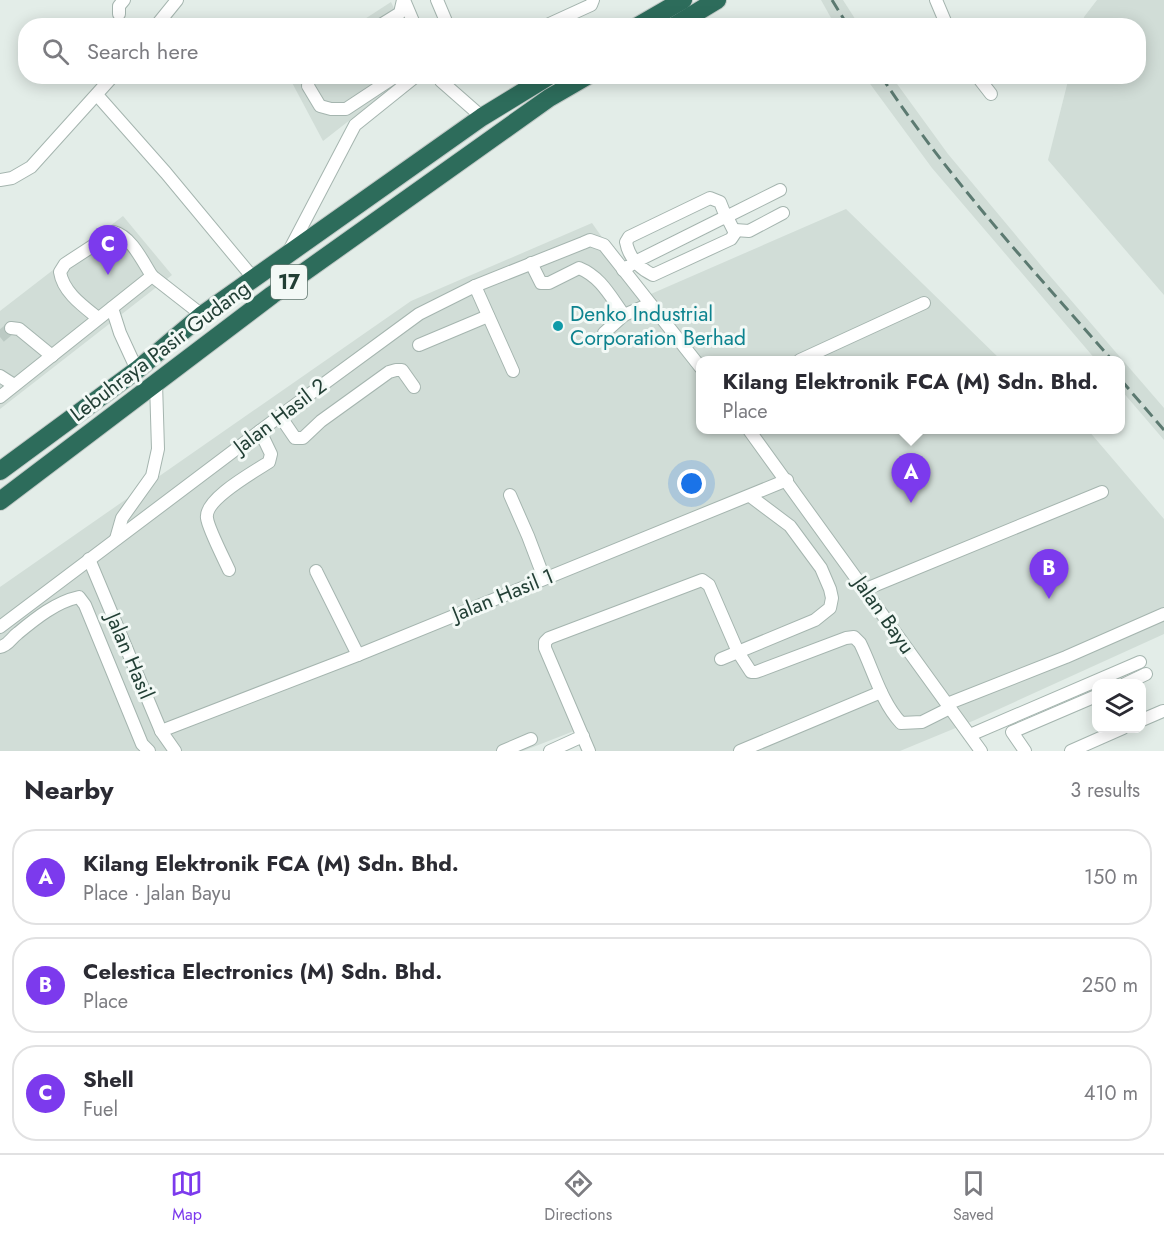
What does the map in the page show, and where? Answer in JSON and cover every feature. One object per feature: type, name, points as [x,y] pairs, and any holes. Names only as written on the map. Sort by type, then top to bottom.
[{"type":"highway","points":[[652,18],[683,0]]},
{"type":"highway","points":[[687,18],[717,0]]},
{"type":"highway","name":"Lebuhraya Pasir Gudang","points":[[0,471],[137,370],[202,315],[482,117],[536,84]]},
{"type":"highway","name":"Lebuhraya Pasir Gudang","points":[[0,501],[272,295],[412,194],[573,84]]},
{"type":"street","points":[[118,14],[118,6],[124,0]]},
{"type":"street","points":[[162,18],[177,0]]},
{"type":"street","points":[[393,18],[400,13],[403,0]]},
{"type":"street","points":[[403,0],[411,18]]},
{"type":"street","points":[[437,0],[445,18]]},
{"type":"street","points":[[563,18],[591,5],[593,0]]},
{"type":"street","points":[[936,0],[944,18]]},
{"type":"street","points":[[0,180],[12,178],[32,167],[106,84]]},
{"type":"street","points":[[308,84],[320,106],[331,109],[346,109],[384,84]]},
{"type":"street","points":[[288,253],[356,125],[406,84]]},
{"type":"street","points":[[444,84],[482,117]]},
{"type":"street","points":[[983,84],[991,94]]},
{"type":"street","points":[[97,95],[166,173],[254,279]]},
{"type":"street","points":[[696,362],[623,270],[780,190]]},
{"type":"street","points":[[710,198],[720,202],[726,217],[735,230],[731,239],[655,275],[651,275],[635,262],[626,246],[629,237],[710,198]]},
{"type":"street","points":[[735,230],[749,231],[783,213]]},
{"type":"street","points":[[98,318],[78,302],[62,282],[60,272],[65,264],[114,232],[126,239],[152,276],[202,315]]},
{"type":"street","name":"Jalan Hasil 2","points":[[0,627],[260,430],[419,314],[475,286],[590,240],[604,245],[623,270]]},
{"type":"street","points":[[531,263],[541,284],[549,283],[579,268],[590,273],[602,284],[624,315]]},
{"type":"street","points":[[0,397],[152,276]]},
{"type":"street","points":[[475,286],[513,371]]},
{"type":"street","points":[[809,356],[924,303]]},
{"type":"street","points":[[604,333],[624,315],[650,304]]},
{"type":"street","points":[[112,308],[120,333],[137,370]]},
{"type":"street","points":[[419,345],[488,316]]},
{"type":"street","points":[[11,328],[19,329],[52,356]]},
{"type":"street","points":[[280,416],[295,438],[303,438],[321,421],[389,372],[402,370],[414,387]]},
{"type":"street","points":[[0,376],[14,386]]},
{"type":"street","points":[[116,539],[122,518],[152,476],[158,449],[156,383]]},
{"type":"street","points":[[229,570],[207,518],[208,508],[216,498],[269,462],[271,454],[260,430]]},
{"type":"street","points":[[753,434],[787,480]]},
{"type":"street","name":"Jalan Hasil 1","points":[[161,731],[358,655],[787,480]]},
{"type":"street","name":"Jalan Bayu","points":[[787,480],[981,751]]},
{"type":"street","points":[[866,589],[1102,492]]},
{"type":"street","points":[[510,495],[544,578]]},
{"type":"street","points":[[721,659],[816,620],[830,608],[832,598],[821,568],[790,526],[750,496]]},
{"type":"street","name":"Jalan Hasil","points":[[89,559],[161,731],[175,751]]},
{"type":"street","points":[[316,571],[358,655]]},
{"type":"street","points":[[589,751],[545,648],[545,642],[549,638],[702,580],[709,585],[747,669],[754,673],[854,637],[860,643],[881,692],[901,723],[922,722],[949,706],[1164,614]]},
{"type":"street","points":[[0,647],[6,645],[14,635],[55,606],[68,599],[79,597],[85,605],[142,744],[148,751]]},
{"type":"street","points":[[970,735],[1140,662]]},
{"type":"street","points":[[1136,679],[1146,674]]},
{"type":"street","points":[[740,751],[881,692]]},
{"type":"street","points":[[1024,751],[1012,732],[1092,698]]},
{"type":"street","points":[[1146,718],[1163,711]]},
{"type":"street","points":[[1071,751],[1114,733]]},
{"type":"street","points":[[554,750],[583,735]]},
{"type":"street","points":[[503,751],[531,739]]},
{"type":"shaded area","points":[[821,0],[843,0],[855,18],[831,18]]},
{"type":"shaded area","points":[[1097,0],[1164,0],[1164,295],[1048,160],[1067,84],[1146,84],[1146,18],[1084,17]]},
{"type":"shaded area","points":[[391,2],[399,18],[366,18]]},
{"type":"shaded area","points":[[293,84],[396,84],[323,141]]},
{"type":"shaded area","points":[[870,84],[897,84],[948,154],[1119,356],[1093,356],[932,168]]},
{"type":"shaded area","points":[[846,209],[997,356],[696,356],[696,434],[1091,434],[1164,519],[1164,634],[975,720],[900,751],[581,751],[574,731],[523,751],[0,751],[0,587],[411,301],[592,223],[644,297]]},
{"type":"shaded area","points":[[123,216],[172,275],[0,409],[0,311]]},
{"type":"shaded area","points":[[1125,363],[1164,408],[1164,440],[1125,395]]},
{"type":"tunnel","points":[[0,337],[11,328]]},
{"type":"railway","points":[[832,0],[843,18]]},
{"type":"railway","points":[[886,84],[962,187],[1108,356]]},
{"type":"railway","points":[[1125,385],[1164,430]]},
{"type":"place","name":"Shell","points":[[108,275]]},
{"type":"place","name":"Denko Industrial Corporation Berhad","points":[[558,326]]},
{"type":"place","name":"Kilang Elektronik FCA (M) Sdn. Bhd.","points":[[911,503]]},
{"type":"place","name":"Celestica Electronics (M) Sdn. Bhd.","points":[[1049,599]]}]
